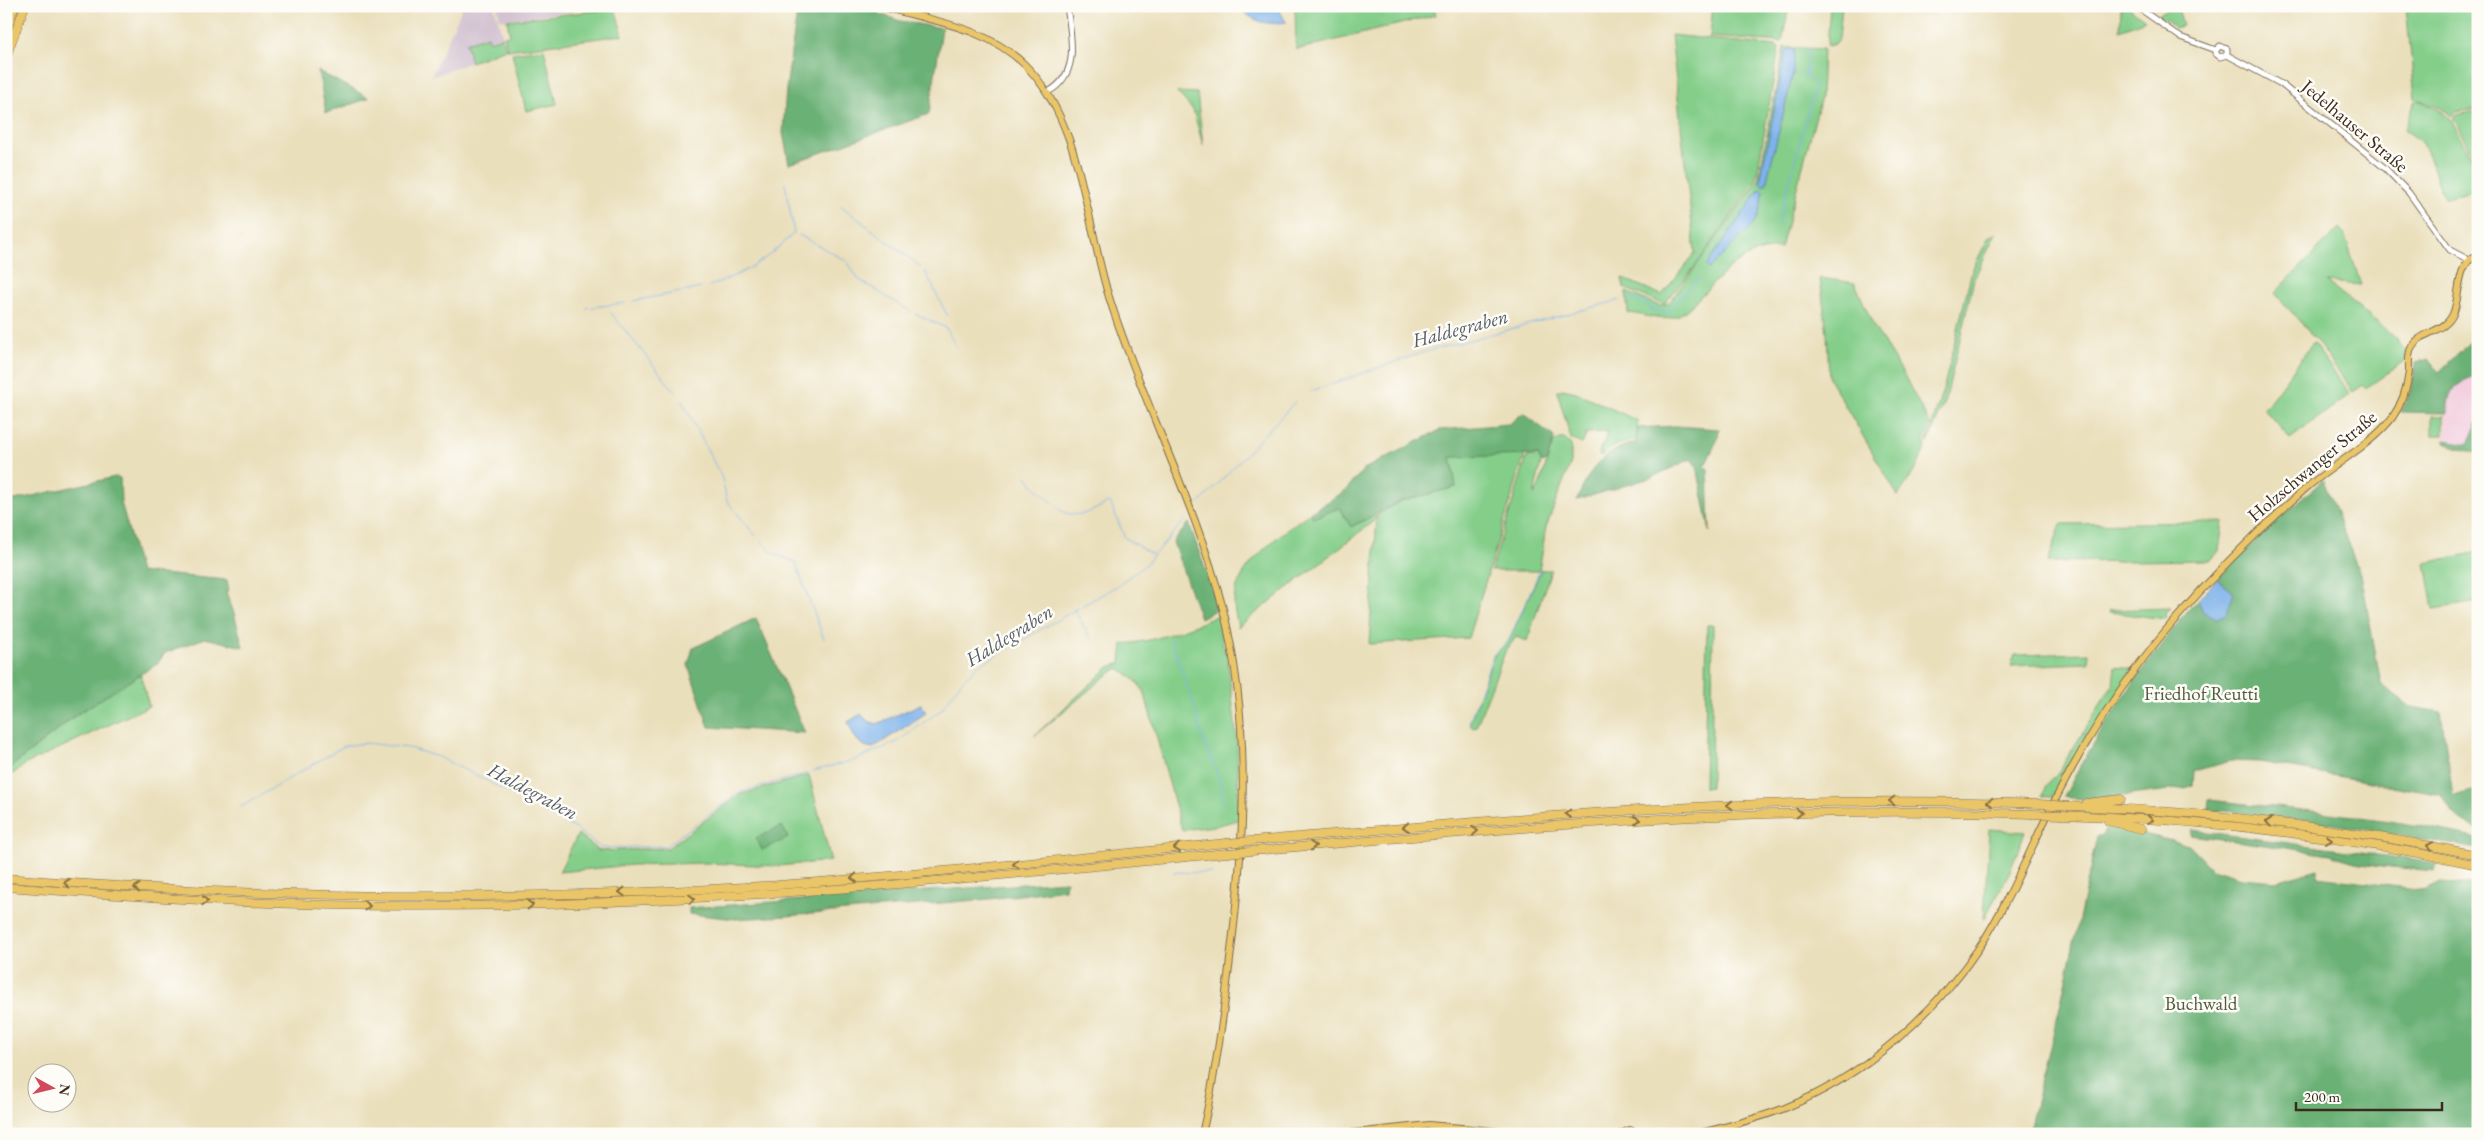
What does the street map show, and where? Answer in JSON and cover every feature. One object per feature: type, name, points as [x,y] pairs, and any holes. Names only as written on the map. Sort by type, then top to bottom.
[{"type":"highway","points":[[6,31],[15,6]]},
{"type":"highway","points":[[6,56],[25,6]]},
{"type":"highway","points":[[2069,806],[2121,799]]},
{"type":"highway","points":[[6,878],[158,889],[406,896],[650,891],[789,884],[1504,818],[1684,807],[1895,801],[2039,804],[2185,813],[2279,823],[2478,855]]},
{"type":"highway","points":[[6,888],[156,899],[281,905],[406,906],[651,901],[782,894],[995,877],[1227,853],[1501,829],[1712,816],[1896,811],[2062,815],[2184,823],[2278,833],[2478,865]]},
{"type":"highway","points":[[2084,816],[2141,829]]},
{"type":"main road","points":[[880,6],[962,27],[981,35],[1008,51],[1025,65],[1048,92],[1071,147],[1104,282],[1122,339],[1182,488],[1214,580],[1232,653],[1242,728],[1244,785],[1240,873],[1221,1031],[1214,1081],[1202,1132]]},
{"type":"main road","points":[[2469,260],[2478,255]]},
{"type":"main road","name":"Holzschwanger Straße","points":[[1696,1134],[1756,1118],[1788,1107],[1838,1081],[1881,1052],[1930,1008],[1956,979],[1982,943],[2065,781],[2130,678],[2172,623],[2258,530],[2325,471],[2373,437],[2392,417],[2404,396],[2411,349],[2418,340],[2450,321],[2455,308],[2461,278],[2469,260]]},
{"type":"main road","points":[[1344,1134],[1429,1125],[1526,1134]]},
{"type":"main road","points":[[1620,1134],[1630,1130],[1638,1134]]},
{"type":"street","points":[[1048,92],[1060,83],[1073,52],[1067,6]]},
{"type":"street","name":"Jedelhauser Straße","points":[[2136,6],[2180,37],[2216,50]]},
{"type":"street","name":"Jedelhauser Straße","points":[[2216,50],[2220,46],[2224,46],[2228,51],[2227,55]]},
{"type":"street","name":"Jedelhauser Straße","points":[[2216,50],[2220,58],[2227,55]]},
{"type":"street","name":"Jedelhauser Straße","points":[[2227,55],[2281,84],[2386,169],[2409,193],[2450,250],[2469,260]]},
{"type":"shaded area","points":[[463,6],[494,6],[506,49],[431,77]]},
{"type":"shaded area","points":[[497,6],[573,6],[574,11],[500,20]]},
{"type":"shaded area","points":[[2478,376],[2478,421],[2468,444],[2445,440],[2447,403],[2452,389],[2462,382]]},
{"type":"green space","points":[[798,6],[858,6],[900,21],[942,28],[929,114],[789,164],[783,133],[786,89]]},
{"type":"green space","points":[[1295,6],[1433,6],[1436,15],[1296,50]]},
{"type":"green space","points":[[1713,6],[1780,6],[1780,9],[1788,11],[1782,42],[1710,37]]},
{"type":"green space","points":[[1830,6],[1842,6],[1839,39],[1835,44],[1827,46]]},
{"type":"green space","points":[[2121,6],[2127,6],[2145,20],[2120,30]]},
{"type":"green space","points":[[2173,6],[2177,6],[2183,26],[2174,28],[2167,20],[2156,15]]},
{"type":"green space","points":[[2406,6],[2478,6],[2478,109],[2455,112],[2451,116],[2446,110],[2415,98]]},
{"type":"green space","points":[[615,9],[623,35],[508,50],[504,36],[510,35],[507,20]]},
{"type":"green space","points":[[1671,35],[1777,46],[1779,48],[1756,180],[1696,265],[1664,304],[1624,288],[1622,278],[1662,295],[1695,253]]},
{"type":"green space","points":[[488,36],[490,41],[502,37],[506,49],[471,62],[466,43]]},
{"type":"green space","points":[[1784,47],[1823,49],[1821,97],[1781,248],[1757,252],[1736,263],[1678,316],[1663,319],[1628,313],[1626,292],[1660,306],[1669,303],[1758,181]],"holes":[[[1760,189],[1754,224],[1709,269],[1706,266]]]},
{"type":"green space","points":[[544,49],[557,104],[526,111],[512,53]]},
{"type":"green space","points":[[318,71],[369,98],[326,113]]},
{"type":"green space","points":[[1177,92],[1197,93],[1203,145],[1193,110]]},
{"type":"green space","points":[[2418,100],[2444,112],[2450,118],[2478,172],[2478,191],[2446,198],[2442,192],[2426,150],[2418,140],[2404,129],[2415,101]]},
{"type":"green space","points":[[2478,111],[2478,167],[2453,117]]},
{"type":"green space","points":[[2339,228],[2344,233],[2361,285],[2327,282],[2397,338],[2399,344],[2406,351],[2405,361],[2366,388],[2363,385],[2353,392],[2315,339],[2275,293]]},
{"type":"green space","points":[[1996,233],[1974,279],[1947,394],[1928,443],[1927,440],[1944,387],[1972,270],[1989,237]]},
{"type":"green space","points":[[1820,278],[1855,283],[1874,327],[1905,377],[1930,425],[1924,440],[1926,446],[1917,467],[1898,496],[1829,378],[1827,333]]},
{"type":"green space","points":[[2478,334],[2478,376],[2454,388],[2449,398],[2448,413],[2401,412],[2412,389],[2415,363],[2429,359],[2439,372]]},
{"type":"green space","points":[[2313,343],[2350,394],[2290,439],[2264,409]]},
{"type":"green space","points":[[1562,389],[1576,392],[1638,421],[1636,439],[1617,445],[1600,456],[1599,451],[1609,432],[1587,433],[1582,444],[1571,439],[1557,391]]},
{"type":"green space","points":[[1523,413],[1554,437],[1547,461],[1542,463],[1538,455],[1451,457],[1456,487],[1401,501],[1351,527],[1339,508],[1313,518],[1310,513],[1345,491],[1364,469],[1440,430],[1509,424]]},
{"type":"green space","points":[[2432,416],[2444,416],[2444,435],[2432,435]]},
{"type":"green space","points":[[2478,421],[2478,454],[2447,444],[2445,440],[2468,444]]},
{"type":"green space","points":[[1675,426],[1719,429],[1718,438],[1705,466],[1708,469],[1710,532],[1697,467],[1691,459],[1650,478],[1577,500],[1587,478],[1599,462],[1614,451],[1636,442],[1638,428]]},
{"type":"green space","points":[[1563,438],[1571,445],[1571,462],[1546,527],[1539,571],[1491,571],[1527,457],[1538,455],[1542,458],[1534,495],[1539,487],[1553,442]]},
{"type":"green space","points":[[1525,454],[1468,638],[1369,644],[1377,515],[1401,501],[1456,487],[1451,457]]},
{"type":"green space","points":[[115,477],[120,478],[121,502],[140,572],[227,580],[229,590],[226,592],[243,647],[205,638],[165,653],[157,664],[76,715],[6,771],[6,502]]},
{"type":"green space","name":"Friedhof Reutti","points":[[2323,480],[2362,579],[2381,684],[2411,707],[2441,712],[2453,796],[2478,790],[2478,829],[2456,816],[2442,795],[2260,762],[2231,761],[2194,771],[2193,785],[2185,788],[2091,800],[2064,797],[2106,724],[2154,654],[2189,609],[2198,600],[2203,612],[2217,618],[2234,593],[2217,579],[2274,523]]},
{"type":"green space","points":[[1339,508],[1351,527],[1375,515],[1375,520],[1238,627],[1234,607],[1236,590],[1250,564],[1274,540],[1310,513],[1313,518]]},
{"type":"green space","points":[[2223,522],[2219,551],[2211,560],[2048,562],[2061,524]]},
{"type":"green space","points":[[1189,523],[1219,608],[1200,618],[1173,542]]},
{"type":"green space","points":[[2478,552],[2478,602],[2434,609],[2426,563]]},
{"type":"green space","points":[[1541,570],[1551,570],[1527,641],[1516,637],[1505,652],[1476,727],[1473,728],[1469,724],[1494,655],[1508,642]]},
{"type":"green space","points":[[2170,608],[2165,614],[2166,619],[2109,612],[2110,610]]},
{"type":"green space","points":[[1216,616],[1220,618],[1223,645],[1226,646],[1237,740],[1239,820],[1214,826],[1182,830],[1144,691],[1135,680],[1118,668],[1102,679],[1034,736],[1109,667],[1121,663],[1123,644],[1171,634]]},
{"type":"green space","points":[[756,618],[805,733],[709,727],[688,665],[693,648]]},
{"type":"green space","points":[[1707,625],[1713,625],[1711,787],[1704,788]]},
{"type":"green space","points":[[2089,653],[2088,663],[2011,666],[2015,655]]},
{"type":"green space","points":[[2115,667],[2134,669],[2054,796],[2042,796],[2045,787],[2056,776],[2113,684]]},
{"type":"green space","points":[[140,673],[149,706],[26,764],[11,775],[6,828],[6,771],[76,715]]},
{"type":"green space","points":[[809,775],[831,861],[778,866],[707,863],[632,865],[559,872],[578,834],[599,851],[668,848],[739,795]]},
{"type":"green space","points":[[2209,800],[2344,815],[2445,831],[2478,838],[2478,849],[2327,823],[2208,809]]},
{"type":"green space","name":"Buchwald","points":[[2107,825],[2189,845],[2212,869],[2241,878],[2276,881],[2318,869],[2317,877],[2425,890],[2440,883],[2478,885],[2478,1134],[2028,1134],[2060,1007],[2097,836],[2102,836]]},
{"type":"green space","points":[[782,826],[788,838],[762,850],[756,838]]},
{"type":"green space","points":[[1989,829],[2025,832],[2010,871],[1984,919]]},
{"type":"green space","points":[[2192,830],[2436,863],[2434,871],[2381,866],[2353,861],[2331,854],[2191,835]]},
{"type":"green space","points":[[1066,881],[1065,889],[989,899],[736,919],[689,914],[689,908]]},
{"type":"water","points":[[1236,6],[1277,6],[1286,22],[1265,23],[1248,15]]},
{"type":"water","points":[[1791,49],[1795,51],[1793,74],[1766,184],[1763,186],[1760,181],[1786,50]]},
{"type":"water","points":[[1760,189],[1764,191],[1758,217],[1754,224],[1709,269],[1706,266]]},
{"type":"water","points":[[2217,579],[2234,593],[2226,614],[2217,618],[2203,612],[2198,600]]},
{"type":"water","points":[[921,704],[926,713],[873,748],[860,743],[854,736],[848,722],[861,714],[868,721],[877,724]]},
{"type":"waterway","points":[[1778,225],[1815,85],[1805,76],[1808,49]]},
{"type":"waterway","points":[[709,286],[735,276],[755,265],[794,233],[785,183]]},
{"type":"waterway","points":[[841,206],[921,267]]},
{"type":"waterway","points":[[799,235],[847,261],[858,279],[911,312]]},
{"type":"waterway","points":[[925,271],[947,315]]},
{"type":"waterway","name":"Haldegraben","points":[[1627,298],[1646,303],[1650,309],[1667,312],[1700,277]]},
{"type":"waterway","points":[[633,301],[701,288]]},
{"type":"waterway","name":"Haldegraben","points":[[1311,391],[1421,353],[1620,300]]},
{"type":"waterway","points":[[586,308],[625,303]]},
{"type":"waterway","points":[[611,313],[677,394]]},
{"type":"waterway","points":[[916,314],[946,328],[956,347]]},
{"type":"waterway","points":[[682,401],[722,478],[727,501],[756,536]]},
{"type":"waterway","name":"Haldegraben","points":[[1199,504],[1295,402]]},
{"type":"waterway","points":[[1027,476],[1035,487],[1059,509],[1068,514],[1086,513],[1110,502],[1125,538],[1153,555]]},
{"type":"waterway","name":"Haldegraben","points":[[813,771],[855,760],[897,742],[941,710],[961,682],[979,665],[1115,587],[1145,565],[1185,520]]},
{"type":"waterway","points":[[761,541],[773,553],[795,562],[824,639]]},
{"type":"waterway","points":[[1469,723],[1493,655],[1508,642],[1540,570]]},
{"type":"waterway","points":[[1074,609],[1091,639]]},
{"type":"waterway","points":[[1171,639],[1197,714],[1200,731],[1220,780],[1223,805]]},
{"type":"waterway","name":"Haldegraben","points":[[241,807],[344,746],[365,743],[409,748],[438,757],[486,780],[576,829],[601,848],[666,846],[738,793],[808,773]]},
{"type":"waterway","points":[[1173,872],[1212,873]]}]
